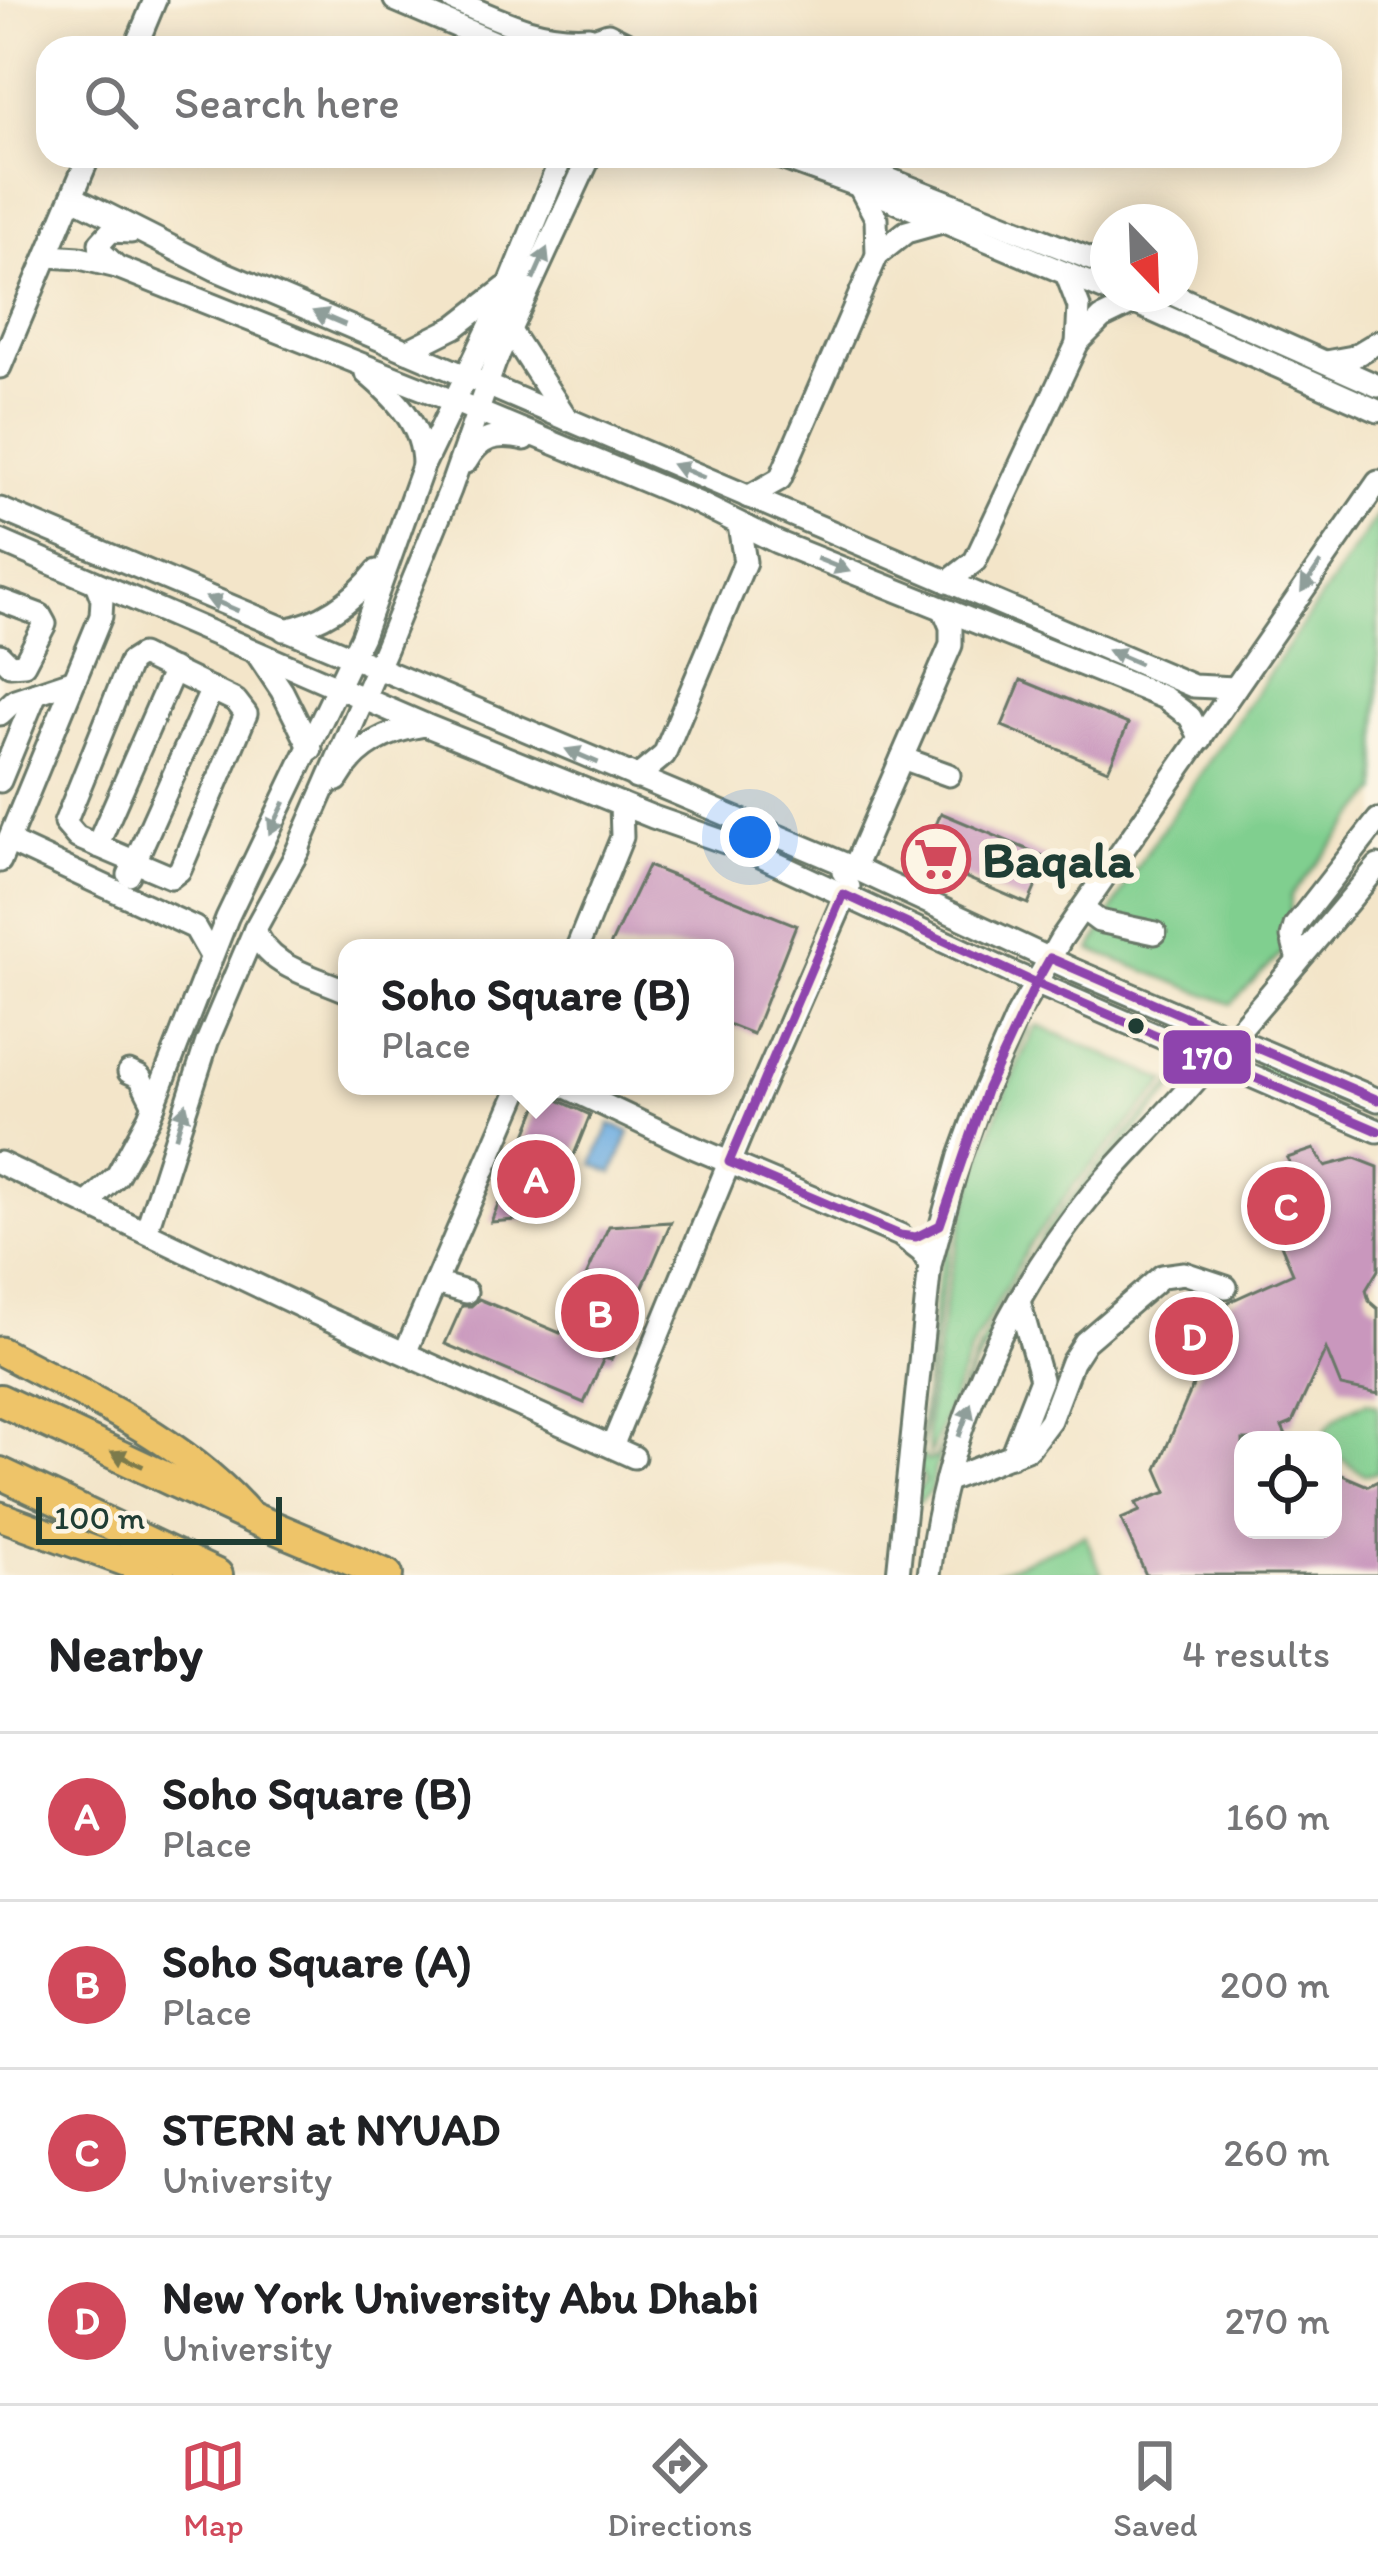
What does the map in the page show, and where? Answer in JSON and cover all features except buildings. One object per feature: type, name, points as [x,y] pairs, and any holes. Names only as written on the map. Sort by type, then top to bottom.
[{"type":"highway","points":[[0,1400],[252,1518],[387,1575]]},
{"type":"highway","points":[[0,1473],[217,1575]]},
{"type":"main road","points":[[0,1351],[181,1454],[230,1491],[252,1518]]},
{"type":"main road","points":[[0,1516],[161,1575]]},
{"type":"street","points":[[395,0],[480,36]]},
{"type":"street","points":[[454,0],[544,36]]},
{"type":"street","points":[[139,36],[149,6]]},
{"type":"street","points":[[0,367],[84,168]]},
{"type":"street","points":[[294,858],[450,490],[475,411],[476,381],[557,168]]},
{"type":"street","points":[[87,1204],[113,1180],[133,1151],[227,919],[352,658],[423,466],[454,402],[476,381],[509,332],[584,168]]},
{"type":"street","points":[[809,168],[1090,283]]},
{"type":"street","points":[[861,168],[1090,259]]},
{"type":"street","points":[[748,497],[780,479],[877,255],[876,218],[859,186]]},
{"type":"street","points":[[72,197],[137,232],[407,351],[1193,686],[1235,688]]},
{"type":"street","points":[[877,255],[906,232],[942,222]]},
{"type":"street","points":[[117,267],[101,252],[104,236],[120,230],[137,232]]},
{"type":"street","points":[[47,256],[117,267],[1165,698],[1190,717],[1201,739]]},
{"type":"street","points":[[1066,273],[1079,308],[1077,344]]},
{"type":"street","points":[[407,351],[455,327],[510,284]]},
{"type":"street","points":[[1198,305],[1378,386]]},
{"type":"street","points":[[948,582],[975,560],[1077,344],[1107,312]]},
{"type":"street","points":[[1155,312],[1378,411]]},
{"type":"street","points":[[509,332],[567,420]]},
{"type":"street","points":[[1326,362],[1352,356],[1378,342]]},
{"type":"street","points":[[338,356],[398,402],[421,442],[423,466]]},
{"type":"street","points":[[450,490],[471,452],[488,438],[507,435],[572,451]]},
{"type":"street","points":[[780,479],[791,515]]},
{"type":"street","points":[[898,1575],[930,1264],[982,1096],[1050,958],[1378,482]]},
{"type":"street","points":[[0,509],[854,868],[1378,1100]]},
{"type":"street","points":[[636,778],[664,755],[745,562],[739,525]]},
{"type":"street","points":[[0,541],[425,724],[653,817],[746,849],[1036,983],[1378,1131]]},
{"type":"street","points":[[745,562],[777,542]]},
{"type":"street","points":[[284,630],[308,624],[343,604],[368,583],[388,556]]},
{"type":"street","points":[[975,560],[988,599]]},
{"type":"street","points":[[96,583],[101,616],[4,851],[121,892],[195,928],[211,956]]},
{"type":"street","points":[[101,616],[133,597]]},
{"type":"street","points":[[0,600],[40,615],[45,624],[24,664],[10,665],[0,655]]},
{"type":"street","points":[[854,868],[951,645],[944,610]]},
{"type":"street","points":[[951,645],[984,626]]},
{"type":"street","points":[[254,650],[282,691],[311,749]]},
{"type":"street","points":[[146,656],[212,689],[240,704],[245,718],[180,870],[167,877],[69,832],[64,818],[130,662],[146,656]]},
{"type":"street","points":[[98,846],[175,670]]},
{"type":"street","points":[[0,714],[15,700],[75,680]]},
{"type":"street","points":[[121,892],[212,689]]},
{"type":"street","points":[[0,781],[36,693]]},
{"type":"street","points":[[146,1232],[192,1084],[255,929],[345,766],[389,733],[425,724]]},
{"type":"street","points":[[664,755],[670,793]]},
{"type":"street","points":[[902,758],[949,775]]},
{"type":"street","points":[[581,939],[622,837],[621,804]]},
{"type":"street","points":[[622,837],[653,817]]},
{"type":"street","points":[[1298,961],[1294,926],[1378,820]]},
{"type":"street","points":[[746,849],[831,874],[854,868]]},
{"type":"street","points":[[929,1575],[946,1481],[980,1379],[1019,1300],[1091,1196],[1378,866]]},
{"type":"street","points":[[613,1444],[843,894],[851,885],[864,885],[958,926],[986,926]]},
{"type":"street","points":[[1083,909],[1099,922],[1155,933]]},
{"type":"street","points":[[195,928],[227,919]]},
{"type":"street","points":[[255,929],[261,946],[274,959],[338,987]]},
{"type":"street","points":[[237,969],[274,959]]},
{"type":"street","points":[[154,1105],[134,1074],[169,1066]]},
{"type":"street","points":[[405,1353],[516,1095]]},
{"type":"street","points":[[584,1095],[900,1235],[930,1264]]},
{"type":"street","points":[[133,1151],[133,1170],[142,1180],[153,1181],[167,1171]]},
{"type":"street","points":[[0,1162],[634,1457]]},
{"type":"street","points":[[900,1235],[916,1237],[940,1225]]},
{"type":"street","points":[[946,1481],[1011,1456],[1052,1384],[1085,1342],[1162,1276],[1184,1273],[1226,1287]]},
{"type":"street","points":[[435,1283],[466,1292]]},
{"type":"street","points":[[1019,1300],[1052,1384]]},
{"type":"street","points":[[658,1332],[681,1341]]},
{"type":"street","points":[[1035,1349],[1060,1353],[1085,1342]]},
{"type":"green space","points":[[1378,514],[1378,791],[1291,895],[1289,946],[1231,1004],[1091,950],[1130,877]]},
{"type":"green space","points":[[1025,1025],[1029,1027],[985,1131],[954,1235],[927,1396],[921,1453],[927,1461],[936,1458],[986,1334],[1036,1246],[1100,1164],[1182,1079],[1075,1201],[974,1367],[931,1490],[914,1507],[914,1494],[925,1481],[917,1466],[944,1248],[973,1150]]},
{"type":"green space","points":[[1037,1025],[1167,1081],[1075,1184],[1028,1247],[972,1348],[930,1455],[930,1397],[960,1232],[1000,1106]]},
{"type":"green space","points":[[1259,1060],[1378,1110],[1378,1121],[1251,1067]]},
{"type":"green space","points":[[1367,1402],[1378,1406],[1378,1472],[1365,1475],[1342,1459],[1342,1431],[1325,1431],[1346,1411]]},
{"type":"green space","points":[[1085,1535],[1102,1575],[993,1574],[1006,1569]]},
{"type":"water","points":[[610,1124],[630,1132],[613,1173],[593,1164]]},
{"type":"transit line","name":"170","points":[[843,894],[1036,983],[987,1088],[940,1225],[916,1237],[900,1235],[729,1162],[843,894]]},
{"type":"transit line","name":"170","points":[[1036,983],[1050,958],[1378,1100]]},
{"type":"transit line","name":"170","points":[[1036,983],[1378,1131]]},
{"type":"place","name":"Baqala","points":[[936,859]]},
{"type":"place","name":"Soho Square (B)","points":[[536,1179]]},
{"type":"place","name":"STERN at NYUAD","points":[[1286,1206]]},
{"type":"place","name":"Soho Square (A)","points":[[600,1313]]},
{"type":"place","name":"New York University Abu Dhabi","points":[[1194,1336]]}]
